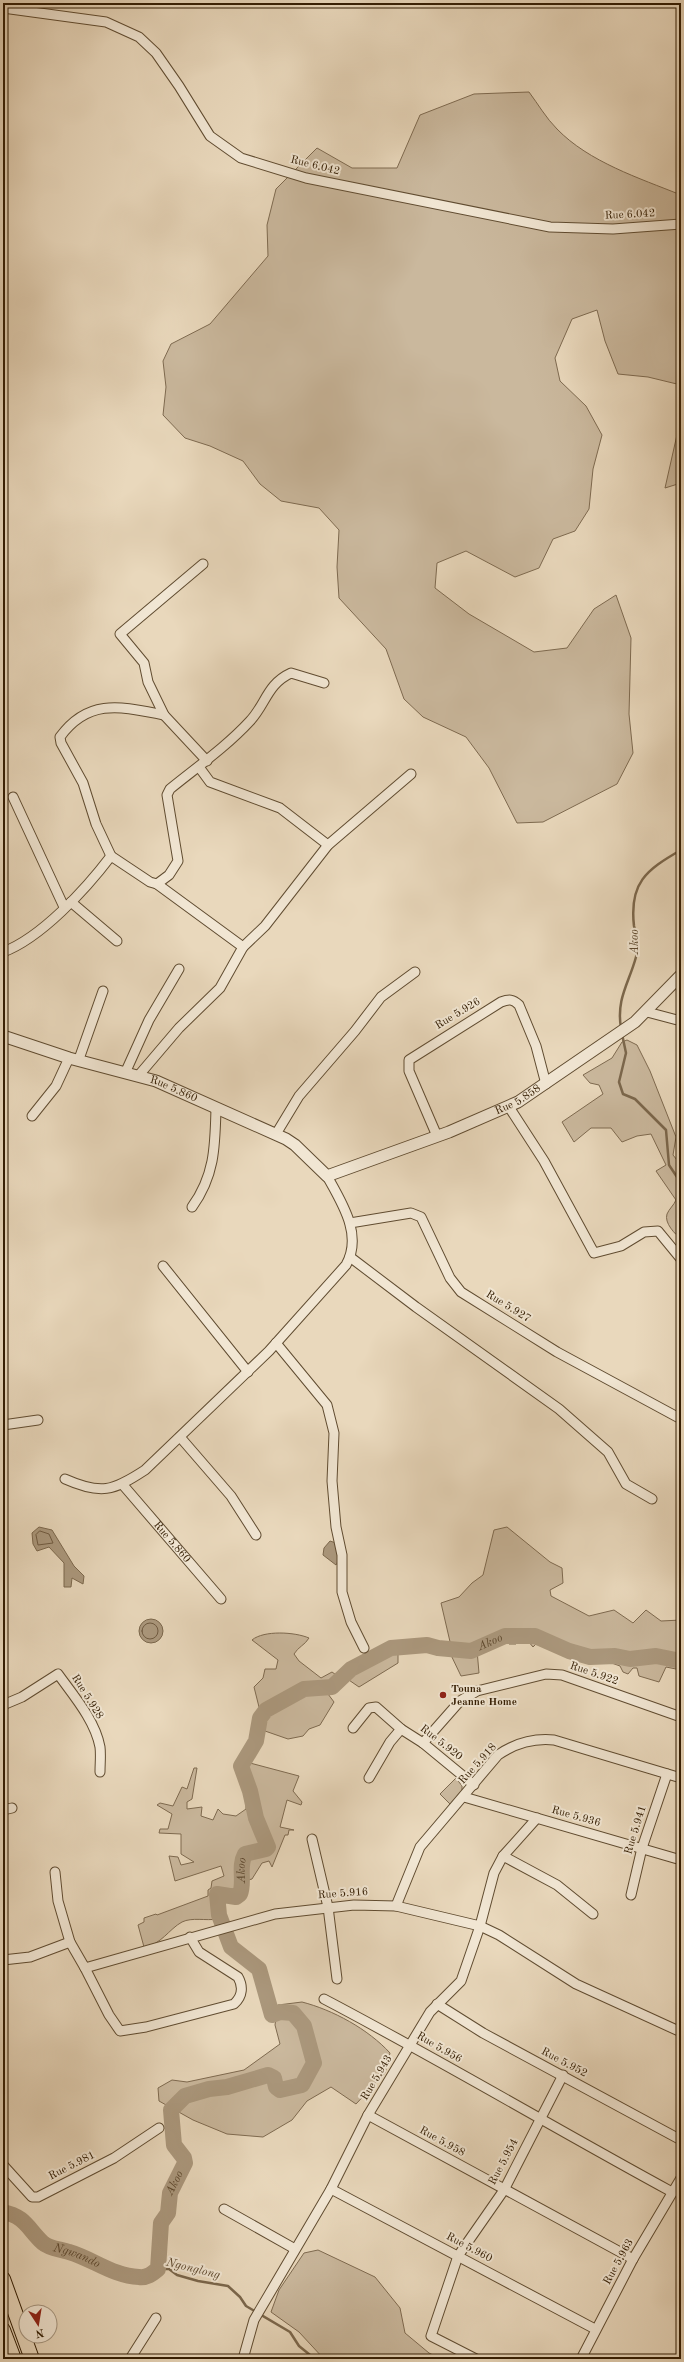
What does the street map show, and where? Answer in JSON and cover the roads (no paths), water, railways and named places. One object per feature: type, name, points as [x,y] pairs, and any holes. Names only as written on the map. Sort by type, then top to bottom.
[{"type":"highway","points":[[3,2279],[32,2359]]},
{"type":"highway","points":[[3,2330],[14,2359]]},
{"type":"street","name":"Rue 6.042","points":[[3,8],[106,22],[139,37],[156,53],[175,80],[210,136],[241,158],[306,178],[550,227],[613,229],[681,224]]},
{"type":"street","points":[[203,564],[166,597],[120,632],[144,663],[148,682],[164,715],[203,764],[210,782],[280,808],[328,845]]},
{"type":"street","points":[[157,884],[169,875],[178,861],[167,795],[170,789],[203,764],[251,720],[279,679],[291,673],[324,683]]},
{"type":"street","points":[[164,715],[117,706],[102,708],[88,712],[76,720],[60,737],[61,743],[83,783],[96,824],[111,856],[150,882],[157,884],[244,947]]},
{"type":"street","points":[[138,1075],[179,1028],[220,988],[244,947],[265,926],[328,845],[411,774]]},
{"type":"street","points":[[13,797],[67,905],[117,941]]},
{"type":"street","points":[[3,952],[29,940],[67,905],[111,856]]},
{"type":"street","points":[[126,1071],[149,1020],[179,969]]},
{"type":"street","points":[[276,1134],[298,1096],[355,1031],[381,997],[415,972]]},
{"type":"street","name":"Rue 5.858","points":[[327,1176],[437,1136],[509,1107],[546,1084],[635,1022],[647,1012],[681,975]]},
{"type":"street","points":[[32,1116],[56,1086],[74,1058],[103,991]]},
{"type":"street","name":"Rue 5.926","points":[[437,1136],[408,1071],[409,1060],[501,1002],[509,999],[515,1000],[520,1005],[536,1046],[546,1084]]},
{"type":"street","points":[[647,1012],[681,1021]]},
{"type":"street","name":"Rue 5.860","points":[[3,1036],[74,1058],[138,1075],[216,1108],[276,1134],[296,1145],[327,1176]]},
{"type":"street","points":[[509,1107],[544,1161],[594,1253],[621,1246],[644,1232],[658,1231],[681,1259]]},
{"type":"street","points":[[192,1207],[203,1192],[210,1175],[216,1138],[216,1108]]},
{"type":"street","points":[[64,1479],[85,1488],[98,1489],[123,1485],[145,1470],[248,1372],[346,1265],[350,1257],[353,1237],[343,1204],[327,1176]]},
{"type":"street","name":"Rue 5.927","points":[[350,1223],[411,1213],[421,1217],[450,1278],[461,1292],[557,1352],[681,1418]]},
{"type":"street","points":[[350,1257],[416,1307],[559,1409],[608,1452],[626,1484],[652,1499]]},
{"type":"street","points":[[163,1266],[248,1372]]},
{"type":"street","points":[[276,1343],[327,1405],[334,1433],[332,1480],[336,1527],[342,1555],[342,1592],[351,1622],[364,1648]]},
{"type":"street","points":[[3,1425],[38,1420]]},
{"type":"street","points":[[180,1437],[227,1491],[256,1535]]},
{"type":"street","name":"Rue 5.860","points":[[123,1485],[221,1599]]},
{"type":"street","name":"Rue 5.928","points":[[3,1705],[22,1698],[58,1674],[72,1693],[97,1737],[100,1747],[100,1772]]},
{"type":"street","name":"Rue 5.922","points":[[423,1743],[460,1701],[468,1696],[477,1691],[546,1674],[562,1675],[681,1717]]},
{"type":"street","name":"Rue 5.920","points":[[352,1728],[369,1708],[376,1707],[401,1729],[423,1743],[474,1785]]},
{"type":"street","points":[[369,1778],[390,1742],[401,1729]]},
{"type":"street","name":"Rue 5.918","points":[[396,1906],[420,1847],[464,1797],[498,1755],[508,1748],[544,1739],[554,1740],[681,1778]]},
{"type":"street","name":"Rue 5.941","points":[[631,1895],[642,1848],[667,1774]]},
{"type":"street","name":"Rue 5.936","points":[[464,1797],[681,1860]]},
{"type":"street","name":"Rue 5.943","points":[[243,2359],[254,2320],[259,2310],[331,2189],[368,2115],[437,2004],[461,1981],[480,1926],[494,1872],[503,1856],[537,1818]]},
{"type":"street","points":[[312,1839],[328,1907],[337,1980]]},
{"type":"street","points":[[503,1856],[558,1885],[593,1914]]},
{"type":"street","points":[[55,1872],[58,1901],[70,1942],[109,2015],[120,2031],[146,2027],[234,2004],[241,1994],[242,1983],[238,1977],[199,1952],[190,1937]]},
{"type":"street","name":"Rue 5.916","points":[[85,1968],[214,1930],[275,1914],[328,1907],[376,1904],[396,1906],[480,1926],[499,1935],[576,1984],[681,2032]]},
{"type":"street","points":[[3,1960],[30,1957],[70,1942]]},
{"type":"street","name":"Rue 5.956","points":[[324,1999],[411,2045],[540,2121],[672,2192]]},
{"type":"street","name":"Rue 5.952","points":[[437,2004],[483,2033],[681,2140]]},
{"type":"street","name":"Rue 5.954","points":[[476,2359],[431,2336],[458,2256],[504,2190],[563,2076]]},
{"type":"street","name":"Rue 5.958","points":[[368,2115],[633,2259]]},
{"type":"street","name":"Rue 5.981","points":[[3,2165],[32,2198],[38,2198],[108,2161],[159,2128]]},
{"type":"street","name":"Rue 5.963","points":[[581,2359],[595,2329],[633,2259],[681,2178]]},
{"type":"street","name":"Rue 5.960","points":[[331,2189],[595,2329]]},
{"type":"street","points":[[224,2209],[295,2250]]},
{"type":"street","points":[[130,2359],[156,2318]]},
{"type":"water","points":[[39,1527],[52,1530],[74,1566],[84,1576],[83,1584],[72,1578],[71,1587],[64,1587],[64,1563],[49,1547],[37,1551],[33,1544],[32,1533]]},
{"type":"water","points":[[330,1541],[339,1544],[340,1557],[336,1565],[323,1555],[324,1548]]},
{"type":"water","points":[[151,1619],[156,1620],[162,1626],[162,1636],[156,1642],[151,1643],[146,1642],[140,1636],[139,1631],[140,1626],[146,1620]]},
{"type":"waterway","name":"Akoo","points":[[621,1028],[620,1008],[637,953],[633,911],[637,888],[649,871],[681,850]]},
{"type":"waterway","points":[[622,1034],[626,1053],[619,1082],[623,1094],[635,1099],[666,1130],[669,1165],[681,1183]]},
{"type":"waterway","name":"Akoo","points":[[3,2212],[21,2220],[43,2243],[49,2247],[78,2255],[120,2274],[139,2277],[149,2275],[158,2269],[161,2223],[168,2213],[170,2193],[185,2163],[184,2158],[174,2145],[171,2110],[185,2096],[209,2089],[227,2087],[268,2075],[274,2078],[276,2087],[280,2090],[302,2085],[314,2063],[304,2026],[293,2013],[280,2012],[272,2015],[259,1969],[231,1947],[219,1915],[217,1894],[236,1897],[240,1894],[242,1884],[242,1864],[245,1854],[266,1849],[268,1847],[256,1818],[250,1791],[241,1766],[256,1741],[260,1718],[266,1710],[304,1689],[332,1687],[351,1669],[391,1648],[427,1645],[438,1648],[471,1651],[505,1636],[535,1636],[569,1651],[590,1657],[615,1656],[630,1659],[656,1656],[681,1661]]},
{"type":"waterway","name":"Ngonglong","points":[[158,2269],[169,2269],[177,2275],[198,2281],[228,2286],[240,2297],[246,2306],[290,2332],[299,2346],[315,2359]]},
{"type":"place","name":"Touna Jeanne Home","points":[[443,1695]]},
{"type":"water label","name":"Ngwando","points":[[76,2256]]}]
